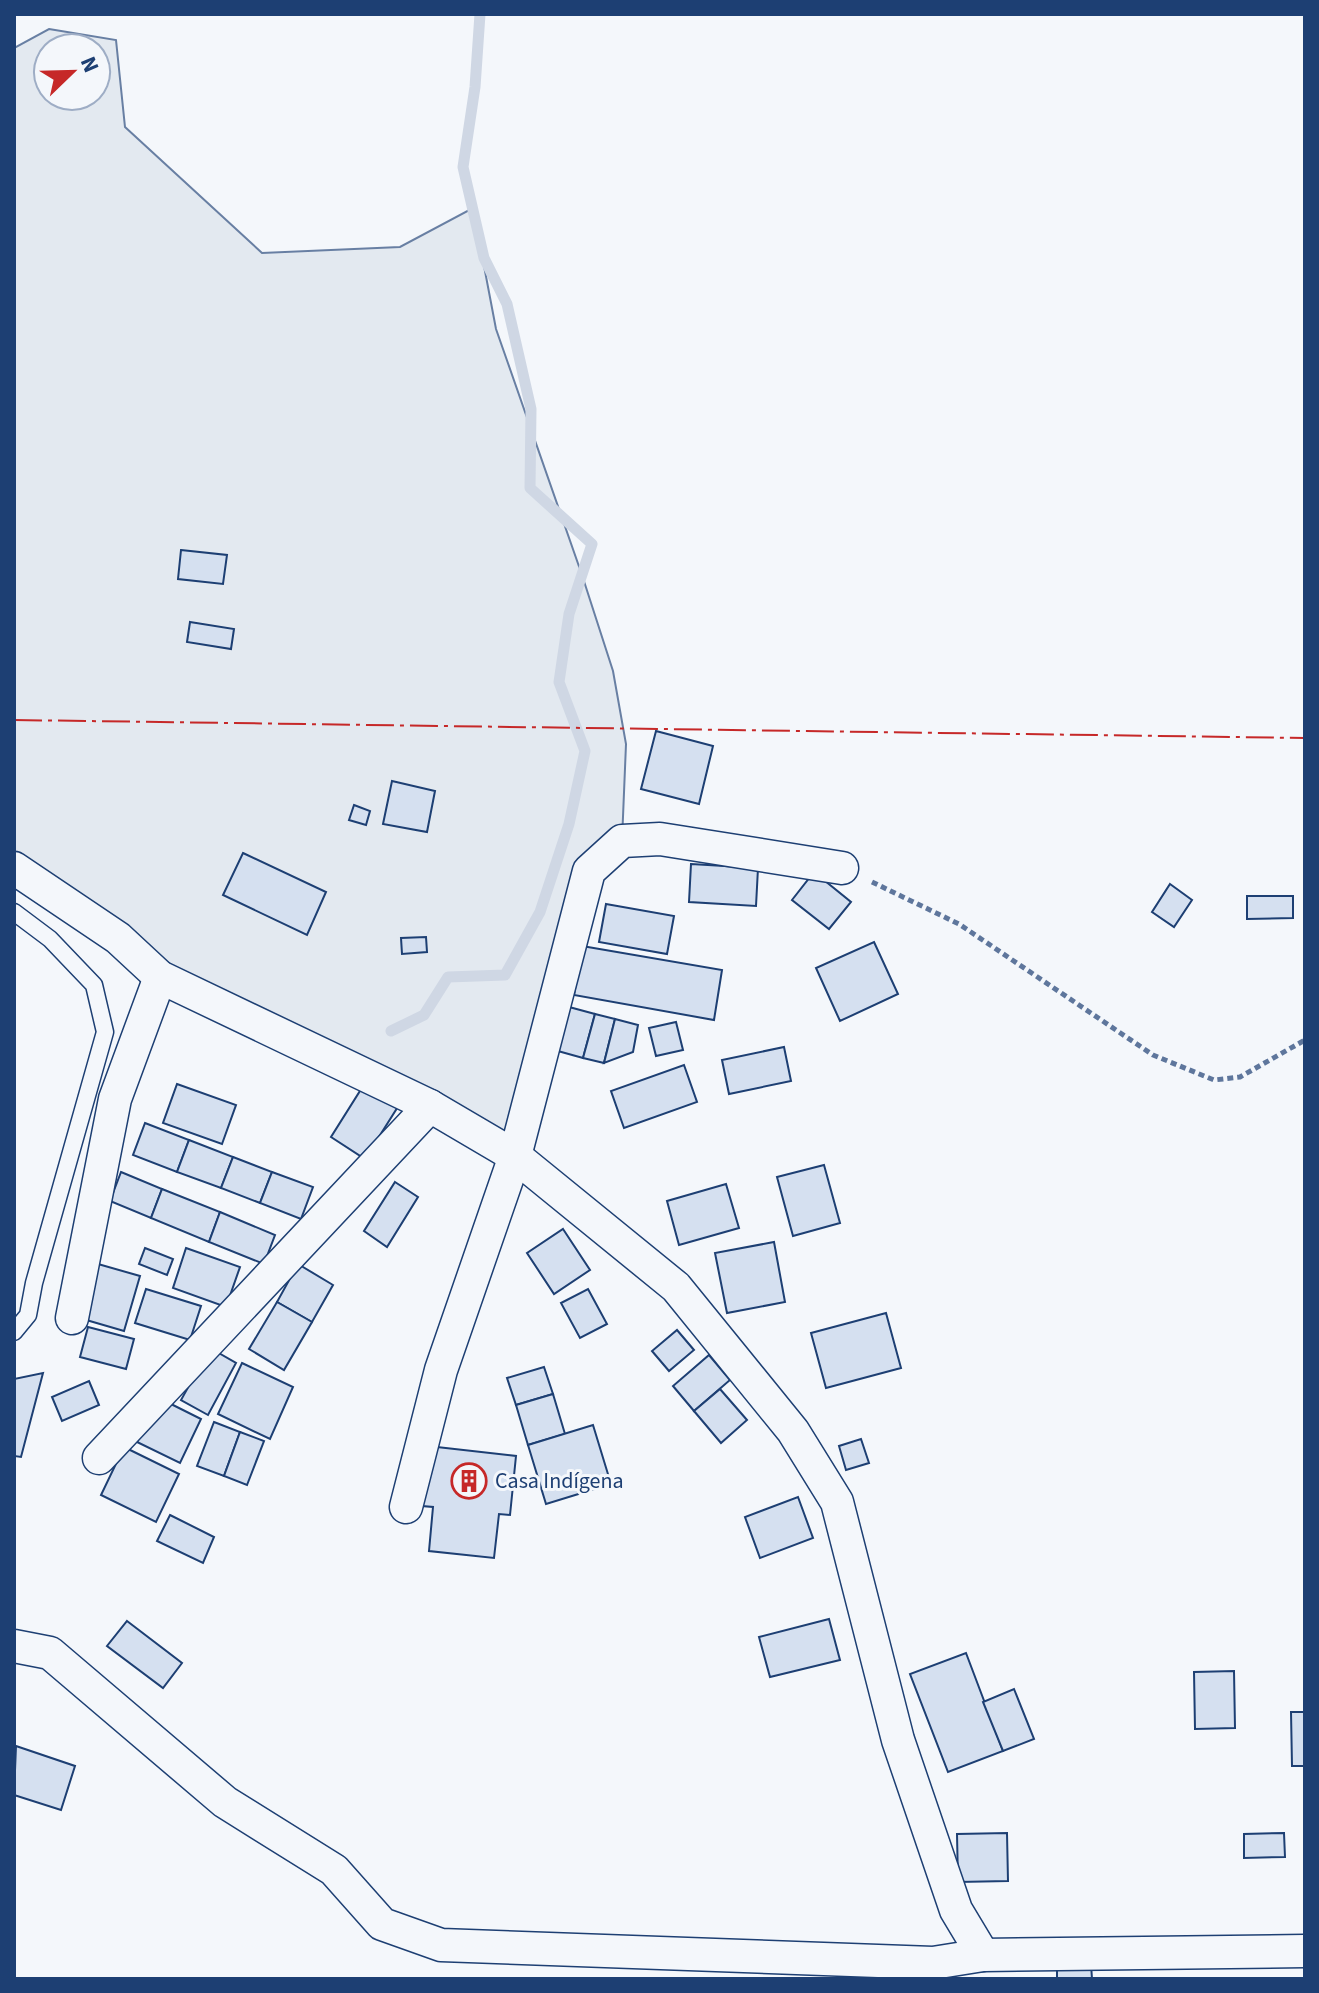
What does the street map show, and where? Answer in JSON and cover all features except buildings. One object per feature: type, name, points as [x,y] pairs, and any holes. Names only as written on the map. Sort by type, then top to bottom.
[{"type":"street","points":[[406,1507],[441,1370],[515,1156],[589,871],[622,841],[660,839],[842,868]]},
{"type":"street","points":[[14,868],[118,938],[160,977],[430,1106],[515,1156],[676,1287],[793,1431],[837,1502],[898,1740],[956,1910],[983,1967]]},
{"type":"street","points":[[72,1318],[115,1099],[160,977]]},
{"type":"street","points":[[99,1458],[430,1106]]},
{"type":"street","points":[[14,1646],[50,1653],[225,1802],[334,1870],[382,1924],[441,1945],[983,1967],[1305,1951]]},
{"type":"lane","points":[[14,912],[50,939],[94,985],[105,1032],[34,1283],[28,1315],[14,1332]]},
{"type":"path","points":[[842,868],[959,924],[1153,1055],[1214,1080],[1240,1077],[1305,1040]]},
{"type":"shaded area","points":[[32,38],[32,112],[112,112],[112,39],[116,40],[125,127],[262,253],[400,247],[473,208],[496,329],[613,671],[626,744],[622,841],[589,871],[515,1156],[160,977],[14,868],[14,48]]},
{"type":"waterway","points":[[391,1031],[424,1015],[448,977],[505,975],[540,912],[569,824],[585,751],[559,682],[569,614],[592,544],[530,488],[531,409],[507,304],[484,258],[463,167],[475,87],[480,14]]},
{"type":"power","points":[[14,720],[1305,738]]},
{"type":"place","name":"Casa Indígena","points":[[469,1481]]}]
